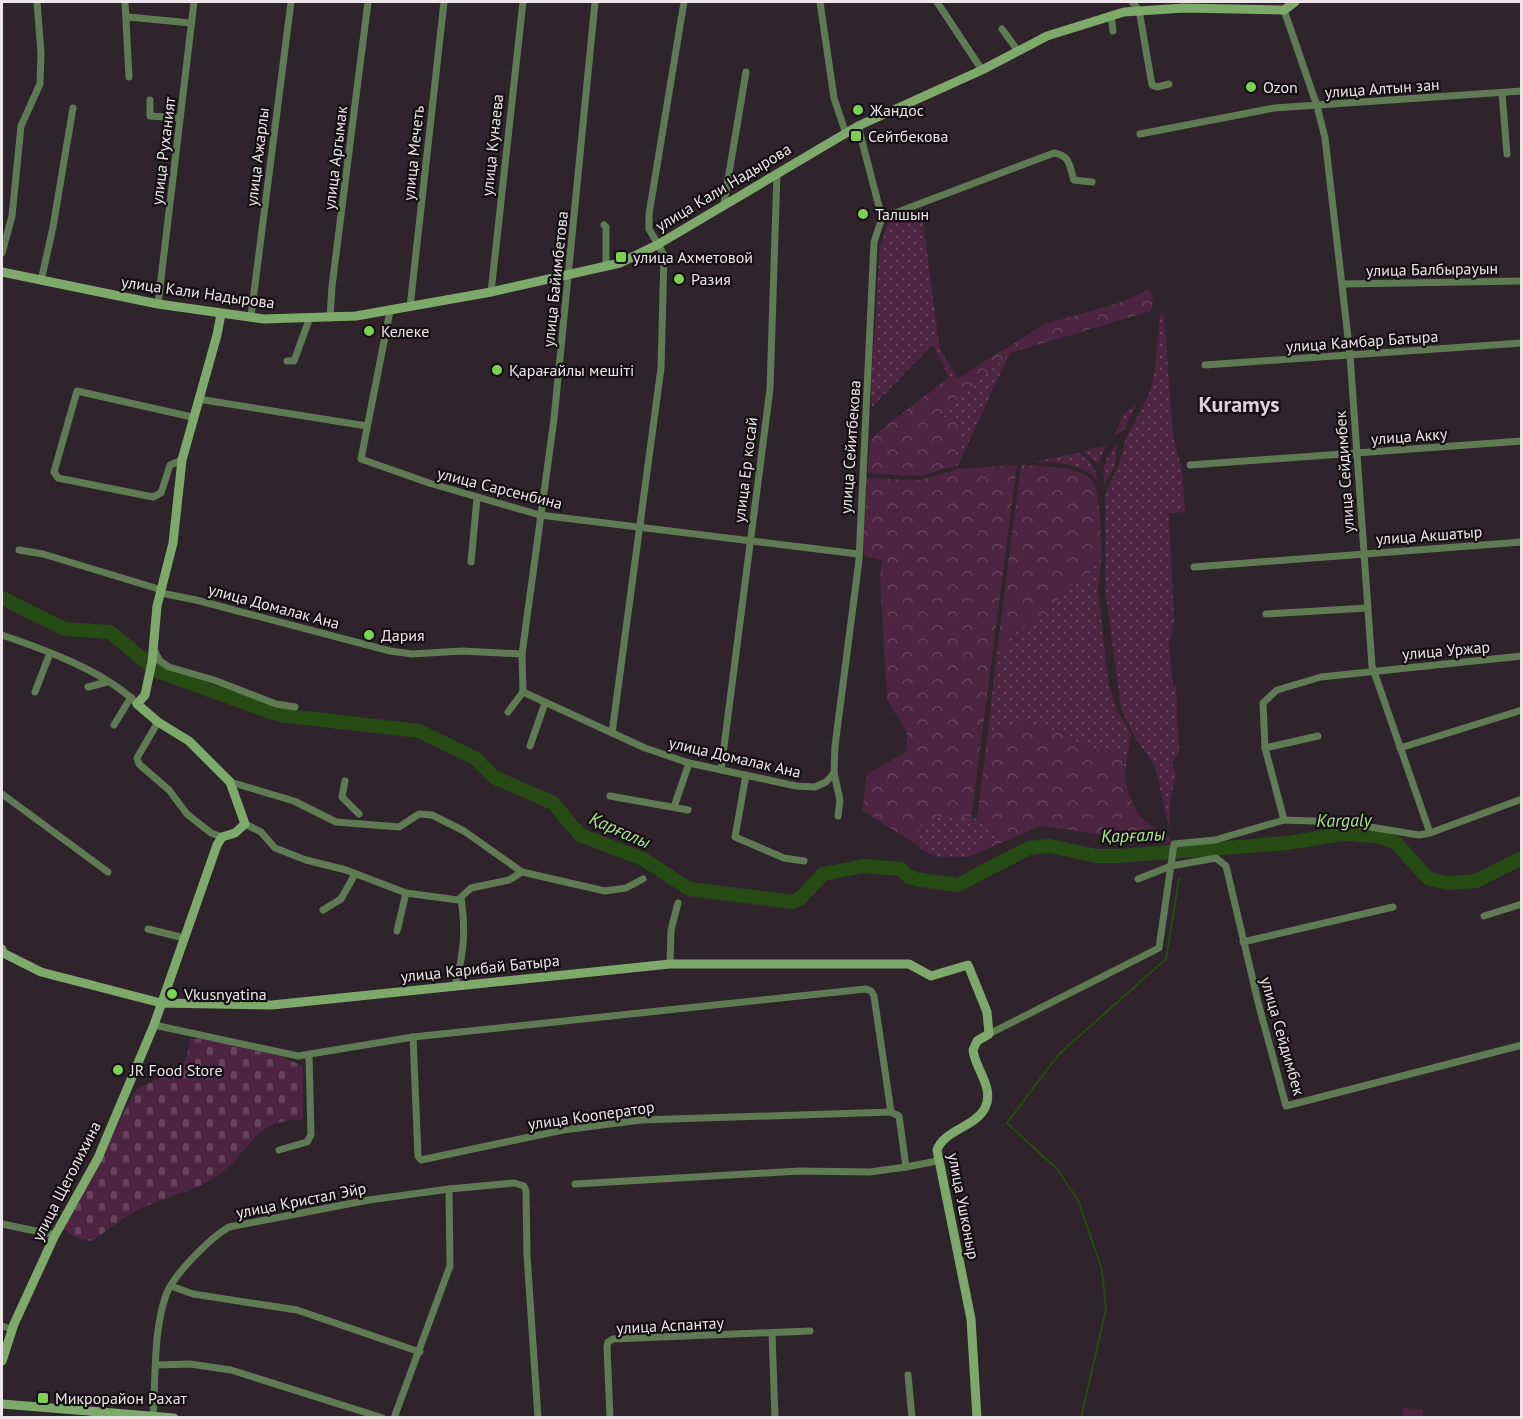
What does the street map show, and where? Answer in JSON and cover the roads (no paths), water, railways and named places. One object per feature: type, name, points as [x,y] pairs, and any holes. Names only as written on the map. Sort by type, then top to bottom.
[{"type":"street","points":[[2,254],[12,216],[21,126],[40,84],[41,61],[37,2]]},
{"type":"street","points":[[125,2],[128,17],[129,77]]},
{"type":"street","name":"улица Руханият","points":[[158,304],[194,2]]},
{"type":"street","name":"улица Ажарлы","points":[[251,316],[291,2]]},
{"type":"street","name":"улица Аргымак","points":[[330,318],[332,286],[368,2]]},
{"type":"street","name":"улица Мечеть","points":[[410,307],[444,2]]},
{"type":"street","name":"улица Кунаева","points":[[491,292],[523,2]]},
{"type":"street","name":"улица Байимбетова","points":[[523,693],[522,654],[570,276],[595,2]]},
{"type":"street","points":[[612,733],[661,368],[664,255],[649,229],[649,214],[684,2]]},
{"type":"street","points":[[820,2],[834,98],[846,134]]},
{"type":"street","points":[[937,2],[982,70]]},
{"type":"street","points":[[1132,2],[1139,10],[1152,85],[1169,84]]},
{"type":"street","points":[[1284,10],[1295,2]]},
{"type":"street","name":"улица Кали Надырова","points":[[2,272],[158,304],[221,314],[309,320],[390,311],[570,276],[606,266],[657,245],[724,203],[858,126],[982,70],[1047,36],[1110,15],[1184,5],[1284,10]]},
{"type":"street","name":"улица Сейдимбек","points":[[1284,10],[1317,105],[1325,138],[1344,284],[1373,670],[1430,833]]},
{"type":"street","points":[[1110,15],[1113,31]]},
{"type":"street","points":[[128,17],[191,23]]},
{"type":"street","points":[[1002,29],[1018,51]]},
{"type":"street","points":[[724,203],[746,72]]},
{"type":"street","name":"улица Алтын зан","points":[[1140,134],[1274,108],[1521,91]]},
{"type":"street","points":[[1502,93],[1507,154]]},
{"type":"street","points":[[150,100],[150,116],[180,118]]},
{"type":"street","points":[[40,281],[53,227],[73,108]]},
{"type":"street","points":[[858,126],[882,218],[1054,153],[1063,154],[1070,160],[1074,180],[1092,182]]},
{"type":"street","name":"улица Ер косай","points":[[721,770],[770,388],[777,173]]},
{"type":"street","name":"улица Сейитбекова","points":[[838,816],[840,800],[834,773],[858,554],[874,242],[882,218]]},
{"type":"street","points":[[604,225],[606,227],[606,266]]},
{"type":"street","name":"улица Балбырауын","points":[[1344,284],[1521,281]]},
{"type":"street","name":"улица Сарсенбина","points":[[390,311],[361,459],[477,498],[540,515],[749,543],[858,554]]},
{"type":"street","points":[[114,725],[134,701],[145,695],[152,646],[173,543],[182,460],[192,417],[218,335],[221,314]]},
{"type":"street","points":[[286,361],[294,361],[309,320]]},
{"type":"street","name":"улица Камбар Батыра","points":[[1205,365],[1521,343]]},
{"type":"street","points":[[182,460],[170,465],[161,493],[153,497],[58,478],[54,472],[75,393],[80,390],[192,417]]},
{"type":"street","points":[[198,399],[367,426]]},
{"type":"street","name":"улица Акку","points":[[1190,465],[1521,441]]},
{"type":"street","points":[[471,562],[477,498]]},
{"type":"street","name":"улица Акшатыр","points":[[1194,567],[1521,542]]},
{"type":"street","name":"улица Домалак Ана","points":[[19,550],[43,554],[162,592],[390,651],[412,654],[462,651],[522,654]]},
{"type":"street","points":[[1266,614],[1367,608]]},
{"type":"street","points":[[2,635],[50,653],[107,682],[158,722],[189,741],[230,782],[245,824],[261,832],[275,848],[406,893],[446,900],[461,898],[471,888],[508,880],[522,872]]},
{"type":"street","points":[[152,646],[160,661],[169,667],[214,680],[276,704],[295,706]]},
{"type":"street","points":[[35,692],[50,653]]},
{"type":"street","name":"улица Уржар","points":[[1284,820],[1265,748],[1263,703],[1277,690],[1321,678],[1362,674],[1373,670],[1521,656]]},
{"type":"street","points":[[88,687],[107,682]]},
{"type":"street","points":[[508,712],[523,693]]},
{"type":"street","name":"улица Домалак Ана","points":[[523,693],[612,733],[689,763],[746,776],[815,787],[826,782],[834,773]]},
{"type":"street","points":[[530,746],[545,703]]},
{"type":"street","points":[[1400,748],[1521,710]]},
{"type":"street","points":[[158,722],[137,758],[139,764],[169,790],[187,814],[211,833],[222,837],[235,833],[245,824]]},
{"type":"street","points":[[1265,748],[1318,736]]},
{"type":"street","points":[[674,807],[689,763]]},
{"type":"street","points":[[746,776],[735,837],[784,858],[804,861]]},
{"type":"street","points":[[345,781],[342,797],[360,812],[356,823]]},
{"type":"street","points":[[230,782],[294,801],[336,822],[399,827],[419,814],[432,815],[472,836],[522,872],[605,891],[626,888],[643,879]]},
{"type":"street","points":[[2,794],[108,872]]},
{"type":"street","points":[[610,796],[688,810]]},
{"type":"street","points":[[989,1034],[1151,955],[1161,944],[1174,844],[1215,840],[1284,820],[1340,822],[1406,835],[1430,833],[1521,800]]},
{"type":"street","name":"улица Щеголихина","points":[[2,1361],[12,1329],[55,1235],[98,1158],[154,1025],[210,861],[222,837]]},
{"type":"street","name":"улица Сейдимбек","points":[[1138,879],[1171,866],[1216,858],[1221,860],[1228,873],[1243,942],[1286,1106],[1521,1045]]},
{"type":"street","points":[[323,910],[341,899],[355,874]]},
{"type":"street","points":[[396,931],[406,893]]},
{"type":"street","points":[[455,986],[464,948],[466,924],[461,898]]},
{"type":"street","points":[[670,964],[670,930],[678,903]]},
{"type":"street","points":[[1484,916],[1521,904]]},
{"type":"street","points":[[1243,942],[1393,907]]},
{"type":"street","points":[[148,929],[184,938]]},
{"type":"street","name":"улица Карибай Батыра","points":[[2,949],[3,953],[41,972],[161,1003],[272,1005],[670,964],[909,964],[931,976],[968,965],[987,1012],[989,1034]]},
{"type":"street","points":[[154,1025],[298,1056],[413,1037],[559,1024],[866,989],[871,990],[874,996],[891,1112],[899,1116],[906,1167]]},
{"type":"street","name":"улица Ушконыр","points":[[977,1418],[971,1319],[937,1161],[939,1144],[980,1116],[988,1102],[987,1088],[973,1050],[977,1041],[989,1034]]},
{"type":"street","name":"улица Кооператор","points":[[413,1037],[418,1156],[421,1160],[563,1130],[641,1120],[891,1112]]},
{"type":"street","points":[[279,1150],[307,1142],[311,1135],[309,1055]]},
{"type":"street","points":[[575,1184],[799,1171],[870,1172],[937,1161]]},
{"type":"street","name":"улица Кристал Эйр","points":[[153,1416],[163,1307],[171,1286],[201,1249],[229,1227],[449,1189],[514,1183],[524,1186],[526,1191],[527,1255],[538,1418]]},
{"type":"street","points":[[394,1418],[450,1266],[449,1189]]},
{"type":"street","points":[[2,1224],[55,1235]]},
{"type":"street","points":[[171,1286],[193,1294],[297,1310],[420,1352]]},
{"type":"street","points":[[2,1326],[12,1329]]},
{"type":"street","name":"улица Аспантау","points":[[610,1418],[609,1342],[614,1339],[810,1331]]},
{"type":"street","points":[[772,1333],[774,1418]]},
{"type":"street","points":[[157,1365],[190,1365],[231,1370],[382,1418]]},
{"type":"street","points":[[908,1375],[912,1418]]},
{"type":"street","points":[[2,1404],[174,1418]]},
{"type":"waterway","name":"Қарғалы","points":[[2,598],[65,629],[110,632],[157,671],[279,715],[419,731],[475,758],[494,777],[553,803],[580,835],[643,859],[689,889],[793,902],[801,898],[823,874],[863,866],[901,869],[909,877],[958,885],[1029,848],[1050,846],[1096,856],[1118,856],[1287,843],[1342,834],[1377,836],[1396,843],[1429,879],[1448,883],[1476,881],[1522,858]]},
{"type":"waterway","points":[[1081,1418],[1106,1309],[1102,1270],[1078,1200],[1057,1169],[1007,1123],[1058,1055],[1166,959],[1179,879]]},
{"type":"place","name":"Ozon","points":[[1251,87]]},
{"type":"place","name":"Жандос","points":[[858,110]]},
{"type":"place","name":"Сейтбекова","points":[[856,136]]},
{"type":"place","name":"Талшын","points":[[863,214]]},
{"type":"place","name":"улица Ахметовой","points":[[621,257]]},
{"type":"place","name":"Разия","points":[[679,279]]},
{"type":"place","name":"Келеке","points":[[369,331]]},
{"type":"place","name":"Қарағайлы мешіті","points":[[497,370]]},
{"type":"place","name":"Дария","points":[[369,635]]},
{"type":"place","name":"Vkusnyatina","points":[[172,994]]},
{"type":"place","name":"JR Food Store","points":[[118,1070]]},
{"type":"place","name":"Микрорайон Рахат","points":[[43,1398]]},
{"type":"district","name":"Kuramys","points":[[1239,404]]},
{"type":"water label","name":"Kargaly","points":[[1344,820]]}]
